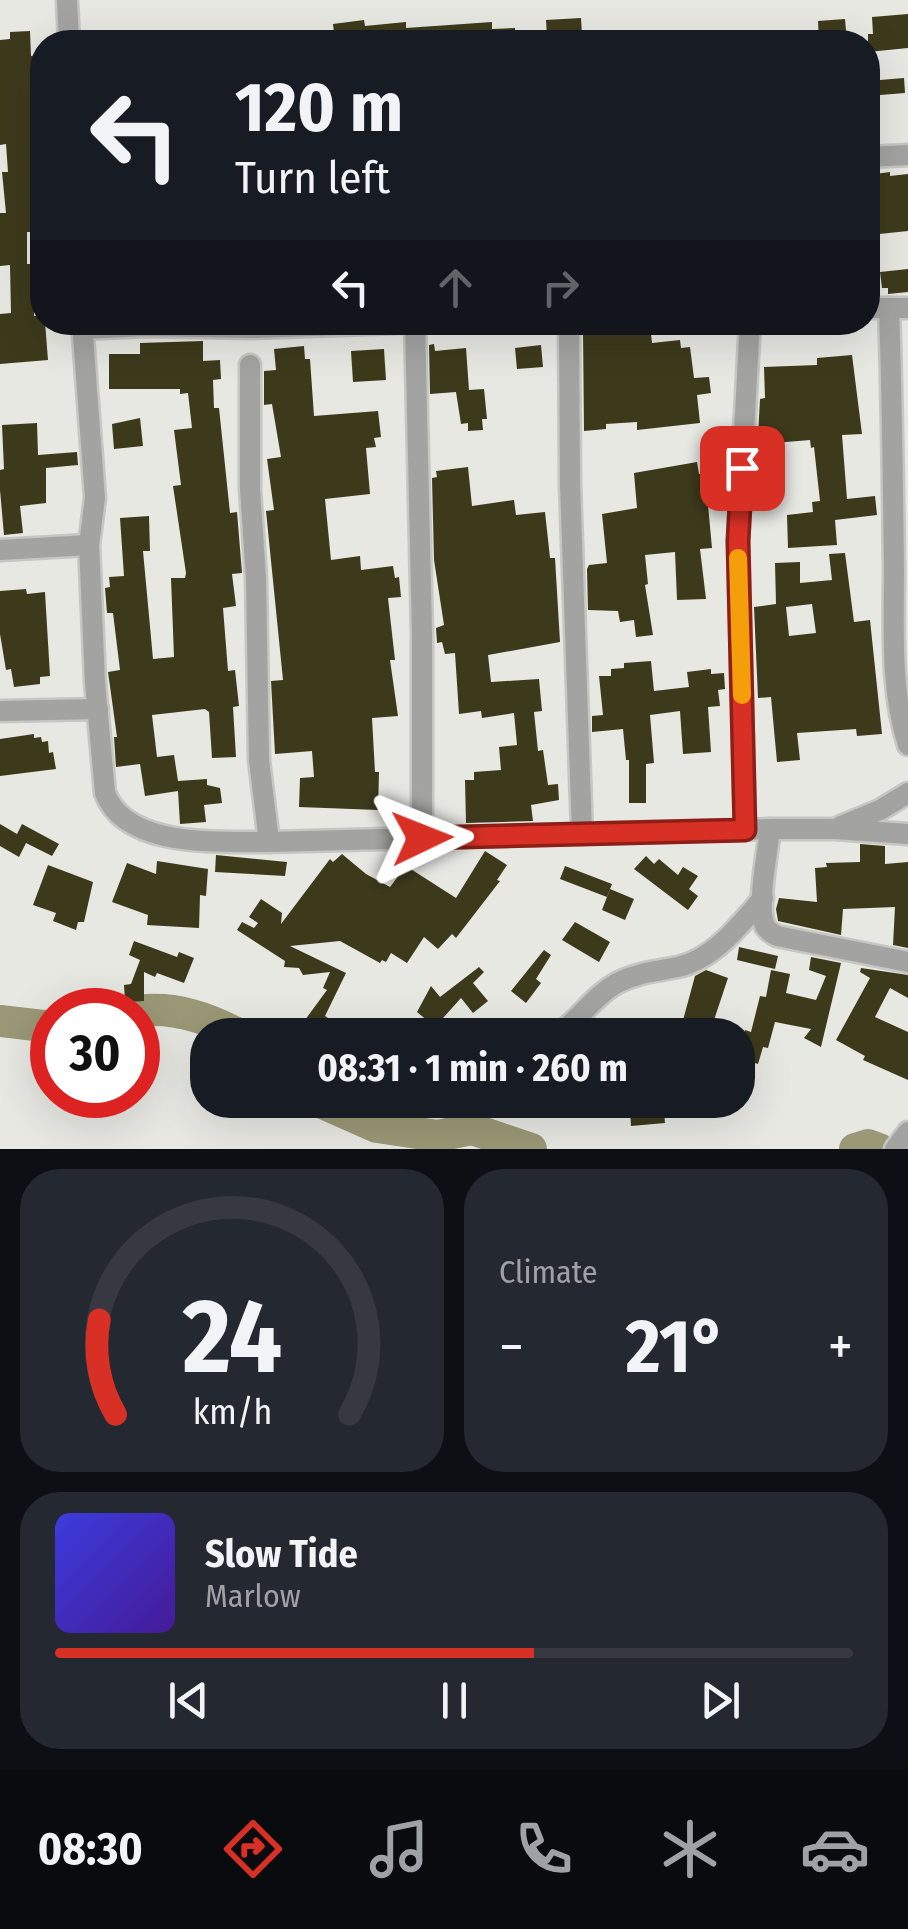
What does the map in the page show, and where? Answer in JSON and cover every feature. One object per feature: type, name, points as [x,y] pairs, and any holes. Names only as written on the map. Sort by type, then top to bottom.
[{"type":"street","points":[[67,0],[68,30]]},
{"type":"street","points":[[880,156],[908,155]]},
{"type":"street","points":[[888,308],[894,449],[895,671],[908,745]]},
{"type":"street","points":[[84,335],[95,498],[89,545],[98,709],[106,794],[111,809],[124,821],[189,840],[269,842],[835,828],[908,834]]},
{"type":"street","points":[[415,335],[422,838]]},
{"type":"street","points":[[569,335],[582,834]]},
{"type":"street","points":[[745,830],[738,541],[749,335]]},
{"type":"street","points":[[250,365],[250,488],[260,760],[269,842]]},
{"type":"street","points":[[0,550],[89,545]]},
{"type":"street","points":[[0,711],[98,709]]},
{"type":"street","points":[[835,828],[908,794]]},
{"type":"street","points":[[770,829],[764,924],[777,936],[908,962]]},
{"type":"street","points":[[576,1018],[613,985],[641,972],[678,966],[705,955],[727,938],[763,898]]},
{"type":"building","points":[[908,14],[908,48],[880,51],[880,30],[873,30],[872,17]]},
{"type":"building","points":[[581,18],[582,30],[547,30],[546,20]]},
{"type":"building","points":[[845,19],[846,30],[818,30],[818,21]]},
{"type":"building","points":[[364,20],[365,26],[406,22],[406,28],[492,22],[492,29],[515,30],[334,30],[333,24]]},
{"type":"building","points":[[30,31],[30,335],[46,335],[48,360],[0,364],[0,314],[11,313],[10,265],[0,266],[0,213],[6,213],[2,172],[8,172],[6,144],[0,145],[0,40],[10,39],[10,32]]},
{"type":"building","points":[[904,78],[905,93],[880,95],[880,80]]},
{"type":"building","points":[[880,173],[908,174],[908,231],[880,234]]},
{"type":"building","points":[[908,269],[908,292],[888,294],[888,288],[882,288],[880,272]]},
{"type":"building","points":[[583,335],[651,335],[652,343],[680,340],[681,348],[690,347],[694,378],[709,377],[711,393],[697,395],[700,423],[637,430],[637,422],[606,424],[606,429],[584,431]]},
{"type":"building","points":[[203,341],[203,361],[220,360],[221,379],[213,380],[214,408],[219,408],[230,513],[237,512],[242,573],[232,574],[236,606],[223,608],[228,671],[235,670],[239,706],[233,707],[236,757],[212,758],[209,712],[205,709],[152,715],[157,757],[174,755],[178,781],[207,779],[207,785],[220,788],[222,803],[204,805],[206,822],[180,824],[178,791],[145,796],[140,764],[116,767],[117,737],[108,672],[120,670],[113,613],[107,613],[105,588],[110,587],[109,577],[124,576],[120,518],[149,516],[150,551],[143,551],[153,659],[174,657],[171,578],[185,578],[186,573],[173,486],[181,485],[174,430],[192,428],[188,393],[180,394],[180,389],[109,389],[109,354],[140,354],[140,343]]},
{"type":"building","points":[[434,344],[435,351],[466,348],[469,390],[484,389],[487,419],[482,419],[483,430],[468,431],[468,423],[461,424],[456,392],[430,394],[429,345]]},
{"type":"building","points":[[541,345],[543,367],[517,369],[515,348]]},
{"type":"building","points":[[304,346],[305,359],[310,359],[314,416],[378,411],[381,437],[374,438],[376,447],[366,448],[370,494],[325,499],[331,560],[360,556],[361,570],[393,566],[395,578],[399,577],[401,597],[388,598],[395,660],[390,660],[398,716],[372,718],[375,772],[379,772],[378,810],[299,807],[300,778],[314,777],[312,751],[275,754],[271,681],[283,680],[266,511],[274,510],[267,459],[281,457],[272,404],[264,405],[264,371],[276,370],[274,349]]},
{"type":"building","points":[[384,349],[386,380],[353,382],[351,351]]},
{"type":"building","points":[[852,355],[862,434],[842,435],[847,499],[875,496],[877,515],[835,520],[837,545],[788,548],[787,515],[813,512],[812,502],[820,501],[814,447],[811,448],[810,440],[762,444],[758,436],[760,399],[765,398],[764,367],[817,365],[817,358]]},
{"type":"building","points":[[140,418],[143,446],[114,449],[112,424]]},
{"type":"building","points":[[37,423],[38,455],[77,452],[78,465],[46,468],[46,503],[20,506],[23,533],[4,535],[0,490],[0,470],[4,469],[2,425]]},
{"type":"building","points":[[697,462],[699,474],[705,473],[712,548],[700,549],[706,599],[677,600],[675,552],[645,555],[653,635],[636,637],[634,620],[620,622],[618,611],[588,610],[587,569],[589,565],[607,563],[602,514],[637,508],[634,473]]},
{"type":"building","points":[[468,467],[472,506],[514,500],[516,515],[545,512],[550,558],[555,558],[560,642],[488,655],[491,682],[539,679],[542,711],[534,712],[538,751],[543,750],[548,785],[558,784],[559,800],[531,805],[533,821],[466,823],[465,780],[474,780],[474,772],[501,770],[499,747],[517,745],[514,713],[482,718],[481,711],[459,714],[455,653],[445,654],[442,642],[437,643],[436,628],[444,625],[434,560],[432,478],[437,477],[436,471]]},
{"type":"building","points":[[845,553],[854,622],[870,620],[882,734],[857,736],[856,729],[797,733],[800,760],[777,762],[771,697],[758,698],[754,607],[776,604],[775,563],[800,562],[800,583],[832,580],[829,554]],"holes":[[[812,604],[816,633],[789,636],[786,607]]]},
{"type":"building","points":[[26,589],[27,594],[45,592],[50,676],[40,677],[40,684],[14,687],[11,669],[6,670],[0,634],[0,591]]},
{"type":"building","points":[[651,661],[654,691],[689,687],[687,672],[711,669],[711,674],[724,673],[725,689],[718,690],[720,706],[708,707],[711,752],[683,754],[680,711],[650,715],[654,763],[646,764],[646,803],[629,803],[629,760],[623,729],[592,732],[592,716],[603,715],[599,676],[611,676],[611,669],[624,668],[624,663]]},
{"type":"building","points":[[34,734],[42,742],[48,741],[56,769],[0,776],[0,739]]},
{"type":"building","points":[[0,824],[17,834],[22,824],[59,844],[52,856],[26,843],[19,857],[0,846]]},
{"type":"building","points":[[860,844],[885,846],[885,864],[908,862],[908,948],[893,945],[895,907],[843,909],[841,935],[778,921],[779,898],[817,902],[815,868],[827,867],[826,863],[860,862]]},
{"type":"building","points":[[485,851],[507,865],[497,880],[500,881],[456,938],[452,934],[438,949],[424,937],[407,963],[391,953],[386,962],[380,963],[340,941],[290,946],[346,973],[325,1016],[328,1018],[306,1018],[327,990],[323,988],[330,972],[303,975],[299,968],[284,967],[285,961],[237,930],[242,922],[254,928],[258,923],[249,917],[261,899],[282,913],[281,924],[330,859],[333,862],[342,854],[390,887],[406,866],[456,898]]},
{"type":"building","points":[[216,855],[287,862],[285,876],[215,872]]},
{"type":"building","points":[[646,856],[654,864],[659,859],[678,875],[683,867],[698,876],[689,889],[698,896],[688,910],[634,869]]},
{"type":"building","points":[[157,861],[208,869],[206,896],[200,895],[199,928],[147,925],[148,915],[112,902],[127,863],[156,874]]},
{"type":"building","points":[[48,865],[93,882],[84,922],[78,922],[76,930],[53,921],[56,913],[33,905]]},
{"type":"building","points":[[565,866],[612,884],[607,897],[560,879]]},
{"type":"building","points":[[610,889],[634,899],[625,920],[602,910]]},
{"type":"building","points":[[575,922],[610,942],[599,962],[562,940]]},
{"type":"building","points":[[134,941],[177,957],[179,952],[194,958],[184,983],[144,972],[144,988],[124,988],[131,984],[140,960],[129,955]]},
{"type":"building","points":[[739,947],[778,956],[775,969],[737,960]]},
{"type":"building","points":[[544,950],[551,955],[536,979],[541,983],[526,1003],[511,991]]},
{"type":"building","points":[[811,957],[841,963],[821,1047],[804,1038],[811,1029],[775,1022],[768,1048],[763,1047],[758,1064],[755,1063],[754,1018],[760,996],[766,997],[771,970],[790,974],[786,993],[816,1000],[826,976],[809,970]]},
{"type":"building","points":[[479,967],[484,972],[473,983],[488,1001],[473,1013],[461,998],[443,1018],[424,1018],[417,1012],[431,986],[440,997]]},
{"type":"building","points":[[861,968],[908,975],[908,998],[890,988],[875,1017],[908,1032],[908,1080],[863,1060],[865,1056],[836,1040],[870,978],[860,972]]},
{"type":"building","points":[[706,970],[728,978],[715,1018],[684,1018],[695,976]]},
{"type":"building","points":[[631,1118],[665,1118],[665,1123],[631,1126]]},
{"type":"waterway","points":[[160,1010],[200,1018]]},
{"type":"waterway","points":[[0,1021],[30,1024]]},
{"type":"waterway","points":[[357,1118],[377,1127],[438,1136],[472,1129],[531,1149]]},
{"type":"waterway","points":[[855,1149],[868,1145],[879,1149]]},
{"type":"slow traffic","points":[[738,558],[742,695]]},
{"type":"route","points":[[422,838],[745,830],[738,541],[742,468]]}]
